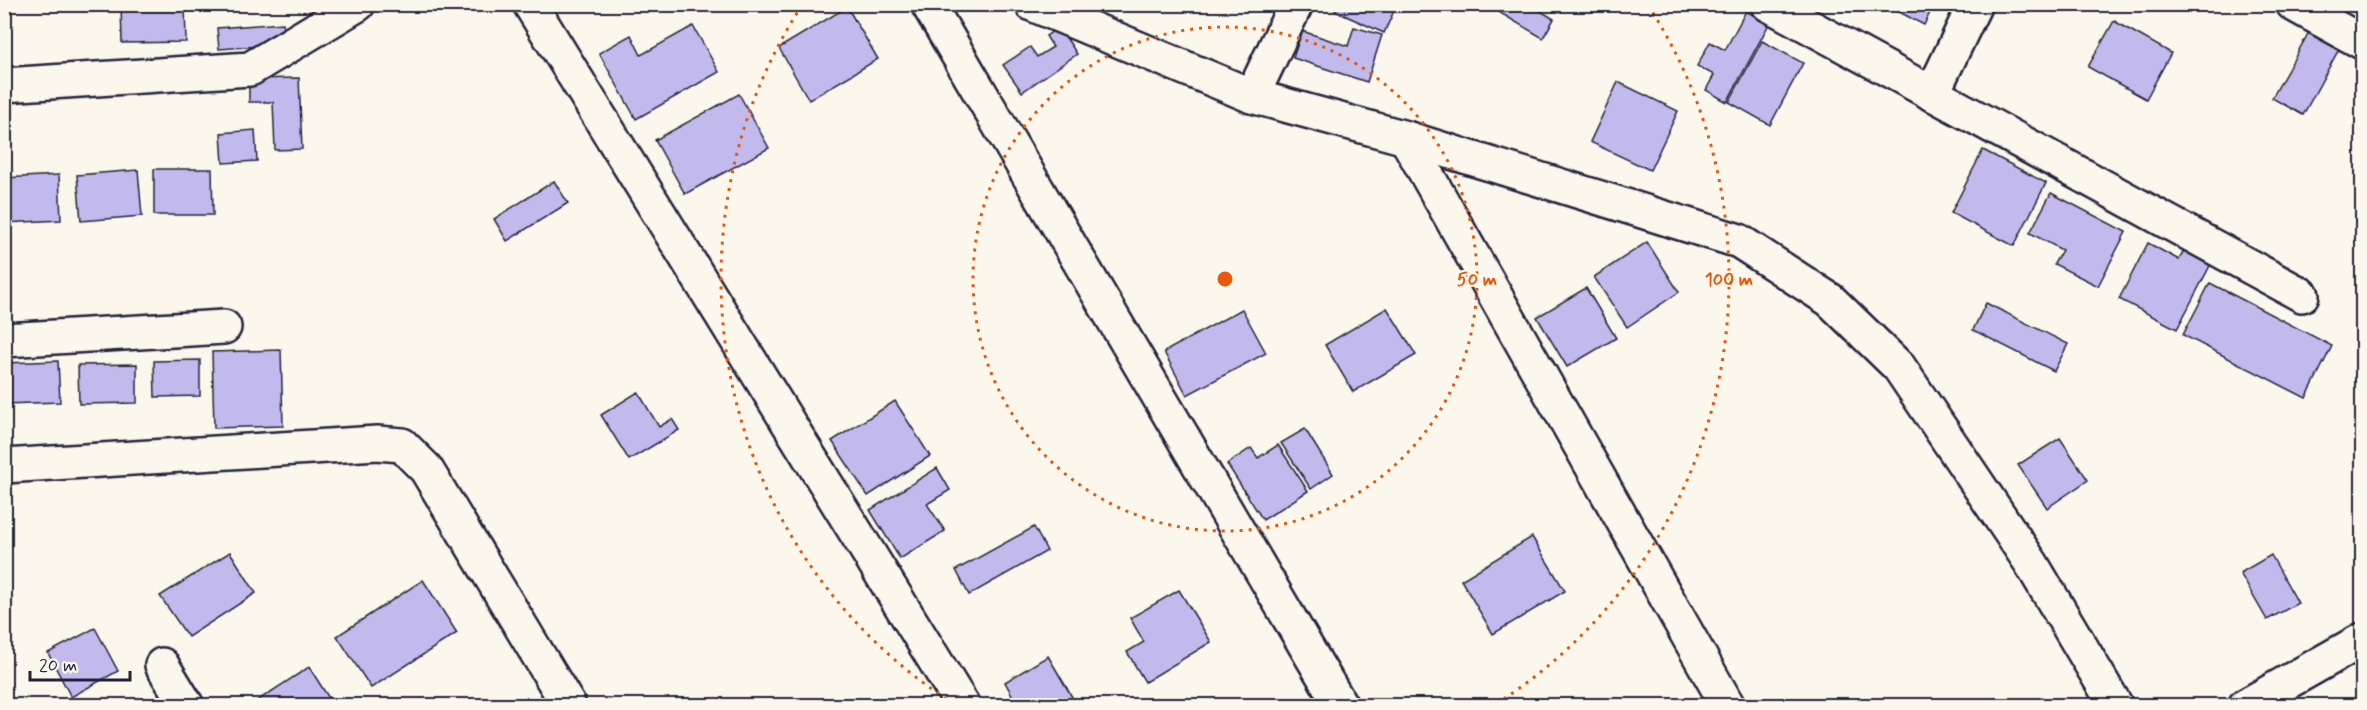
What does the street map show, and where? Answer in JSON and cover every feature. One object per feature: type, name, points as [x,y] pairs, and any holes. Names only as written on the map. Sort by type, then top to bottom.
[{"type":"street","points":[[4,85],[250,69],[358,4]]},
{"type":"street","points":[[530,4],[963,705]]},
{"type":"street","points":[[928,4],[1341,705]]},
{"type":"street","points":[[1032,4],[1252,96],[1406,138],[1739,241],[1830,300],[1899,367],[2031,563],[2116,705]]},
{"type":"street","points":[[1252,96],[1296,4]]},
{"type":"street","points":[[1768,4],[2302,295]]},
{"type":"street","points":[[1932,94],[1975,4]]},
{"type":"street","points":[[2293,4],[2362,42]]},
{"type":"street","points":[[1406,138],[1728,705]]},
{"type":"street","points":[[4,340],[224,327]]},
{"type":"street","points":[[4,466],[376,443],[402,446],[426,469],[569,705]]},
{"type":"street","points":[[2245,705],[2362,640]]},
{"type":"street","points":[[162,665],[187,705]]},
{"type":"building","points":[[121,4],[185,4],[186,42],[122,43]]},
{"type":"building","points":[[1338,4],[1397,4],[1384,33],[1335,11]]},
{"type":"building","points":[[1485,4],[1529,4],[1554,19],[1543,38]]},
{"type":"building","points":[[1884,4],[1934,4],[1924,25]]},
{"type":"building","points":[[847,7],[878,59],[809,100],[779,48]]},
{"type":"building","points":[[1746,11],[1769,24],[1727,102],[1706,90],[1714,75],[1697,66],[1710,42],[1725,50]]},
{"type":"building","points":[[2114,21],[2171,53],[2146,99],[2088,67]]},
{"type":"building","points":[[283,23],[285,44],[219,49],[217,28]]},
{"type":"building","points":[[693,26],[719,72],[636,119],[599,53],[631,35],[641,55]]},
{"type":"building","points":[[1059,27],[1077,54],[1022,92],[1003,65],[1030,47],[1037,57],[1053,47],[1046,36]]},
{"type":"building","points":[[1354,27],[1382,35],[1367,82],[1293,58],[1302,31],[1348,46]]},
{"type":"building","points":[[2309,32],[2339,49],[2303,115],[2272,98]]},
{"type":"building","points":[[1762,41],[1803,63],[1770,125],[1729,102]]},
{"type":"building","points":[[299,78],[302,149],[275,150],[273,102],[249,102],[249,79]]},
{"type":"building","points":[[1618,82],[1678,111],[1650,170],[1590,142]]},
{"type":"building","points":[[739,94],[769,148],[685,194],[655,140]]},
{"type":"building","points":[[255,130],[257,161],[223,163],[221,133]]},
{"type":"building","points":[[1983,150],[2046,183],[2014,246],[1951,213]]},
{"type":"building","points":[[154,169],[212,169],[213,215],[154,215]]},
{"type":"building","points":[[138,170],[142,216],[81,221],[77,175]]},
{"type":"building","points":[[59,175],[61,220],[4,223],[4,178]]},
{"type":"building","points":[[554,181],[568,203],[507,241],[494,219]]},
{"type":"building","points":[[2051,193],[2126,232],[2098,286],[2054,264],[2062,250],[2030,233]]},
{"type":"building","points":[[1647,242],[1679,292],[1627,327],[1594,277]]},
{"type":"building","points":[[2148,243],[2179,260],[2187,244],[2214,258],[2177,329],[2119,299]]},
{"type":"building","points":[[2210,283],[2332,346],[2306,398],[2183,335]]},
{"type":"building","points":[[1586,288],[1616,338],[1567,367],[1537,317]]},
{"type":"building","points":[[1986,303],[2068,344],[2054,371],[1973,330]]},
{"type":"building","points":[[1387,308],[1416,355],[1353,392],[1325,345]]},
{"type":"building","points":[[1242,309],[1266,353],[1187,395],[1164,352]]},
{"type":"building","points":[[281,350],[283,426],[214,428],[212,352]]},
{"type":"building","points":[[200,360],[200,396],[155,397],[154,361]]},
{"type":"building","points":[[58,361],[60,402],[4,404],[4,363]]},
{"type":"building","points":[[137,364],[137,403],[79,404],[78,365]]},
{"type":"building","points":[[638,392],[659,427],[672,419],[679,430],[629,460],[601,415]]},
{"type":"building","points":[[895,401],[930,456],[868,496],[832,441]]},
{"type":"building","points":[[1305,429],[1333,474],[1311,489],[1281,443]]},
{"type":"building","points":[[2060,438],[2088,480],[2047,508],[2018,465]]},
{"type":"building","points":[[1278,445],[1308,491],[1263,520],[1227,464],[1251,448],[1258,458]]},
{"type":"building","points":[[937,468],[950,490],[927,504],[945,531],[900,559],[870,510]]},
{"type":"building","points":[[1034,527],[1047,551],[969,595],[956,570]]},
{"type":"building","points":[[1532,537],[1565,591],[1493,634],[1461,580]]},
{"type":"building","points":[[230,552],[256,593],[188,637],[160,596]]},
{"type":"building","points":[[2271,555],[2298,603],[2267,620],[2240,573]]},
{"type":"building","points":[[423,580],[457,633],[371,688],[337,636]]},
{"type":"building","points":[[1179,590],[1211,642],[1145,682],[1127,652],[1144,642],[1130,618]]},
{"type":"building","points":[[95,628],[118,671],[71,697],[48,653]]},
{"type":"building","points":[[1048,656],[1075,702],[1069,706],[1018,706],[1005,682]]},
{"type":"building","points":[[309,667],[334,706],[249,706]]}]
